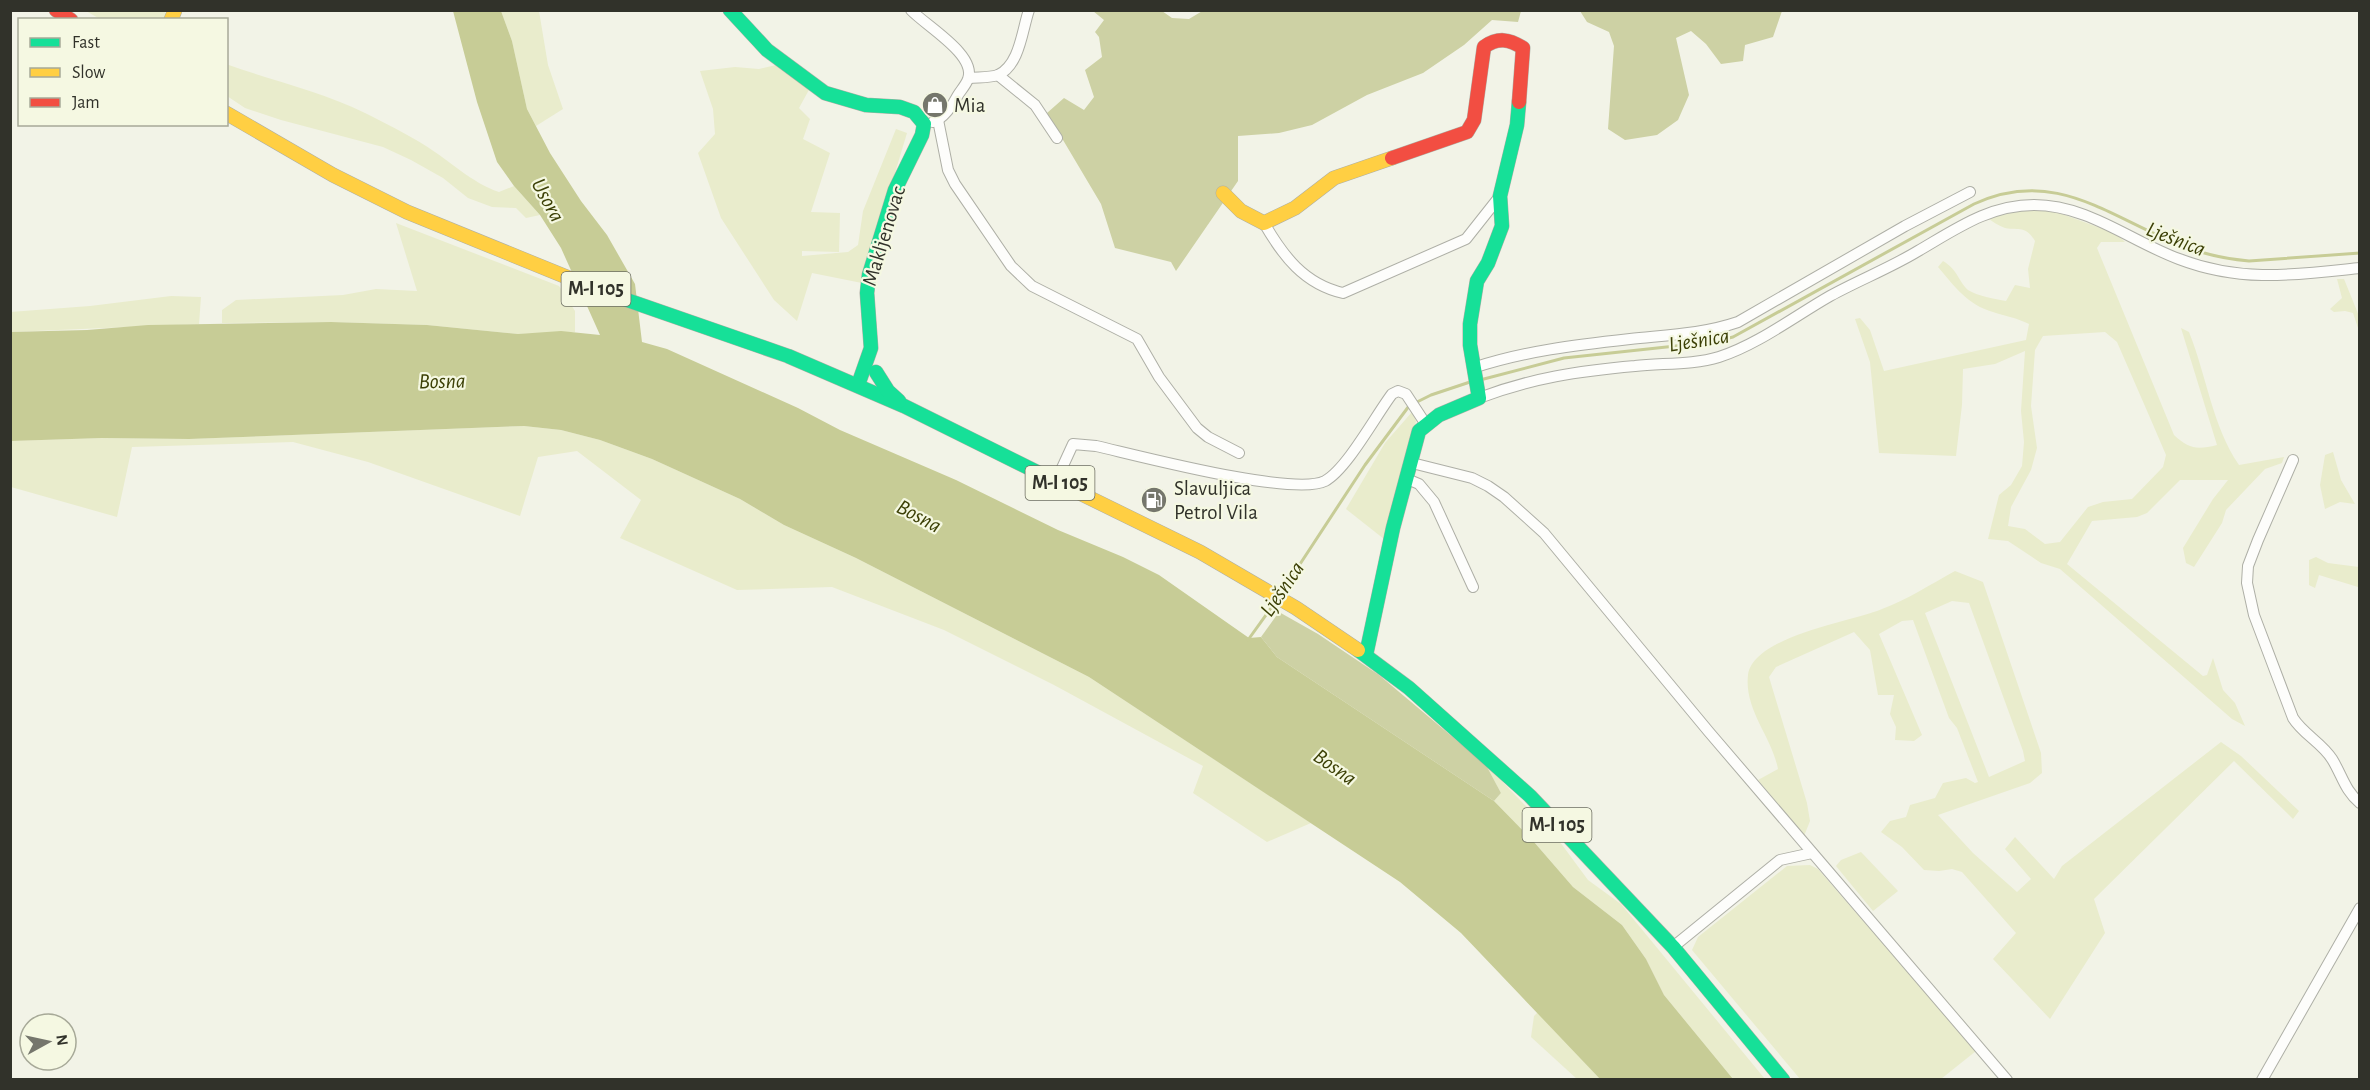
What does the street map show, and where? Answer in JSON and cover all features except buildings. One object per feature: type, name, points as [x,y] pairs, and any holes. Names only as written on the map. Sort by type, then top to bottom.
[{"type":"main road","points":[[729,10],[767,50],[825,93],[866,105],[900,107],[914,112],[924,124]]},
{"type":"main road","points":[[1223,193],[1236,209],[1251,219],[1264,222],[1295,208],[1334,178],[1467,132],[1474,120],[1484,47],[1491,40],[1502,39],[1512,40],[1523,48],[1514,142],[1500,196],[1502,226],[1488,263],[1477,280],[1473,302],[1470,345],[1479,393],[1444,413],[1422,417],[1394,528],[1366,655]]},
{"type":"main road","name":"M-I 105","points":[[228,114],[333,175],[407,212],[590,287],[788,356],[904,406],[1200,552],[1296,608],[1366,655],[1458,730],[1530,796],[1673,947],[1783,1080]]},
{"type":"main road","name":"Makljenovac","points":[[860,387],[871,348],[867,293],[869,275],[895,190],[922,135],[924,124]]},
{"type":"main road","points":[[871,348],[876,372],[888,391],[904,406]]},
{"type":"main road","points":[[860,387],[872,383],[876,372]]},
{"type":"street","points":[[911,10],[960,52],[968,64],[969,78],[956,100],[938,120],[924,124]]},
{"type":"street","points":[[969,78],[998,75],[1011,63],[1016,55],[1029,10]]},
{"type":"street","points":[[998,75],[1035,105],[1056,138]]},
{"type":"street","points":[[938,120],[948,170],[955,184],[1011,266],[1032,286],[1137,339],[1159,377],[1197,428],[1208,437],[1239,453]]},
{"type":"street","points":[[1473,370],[1530,352],[1573,345],[1714,330],[1738,322],[1905,226],[1970,192]]},
{"type":"street","points":[[1264,222],[1279,249],[1306,278],[1328,290],[1343,293],[1466,239],[1500,196]]},
{"type":"street","points":[[1479,393],[1570,372],[1718,357],[1917,252],[1961,224],[2004,208],[2034,205],[2070,211],[2105,223],[2177,258],[2218,271],[2254,276],[2360,268]]},
{"type":"street","points":[[1056,481],[1073,444],[1096,446],[1252,481],[1302,483],[1324,481],[1355,449],[1392,394],[1398,391],[1406,394],[1422,417]]},
{"type":"street","points":[[2292,460],[2248,566],[2247,584],[2254,615],[2293,718],[2302,731],[2332,759],[2348,791],[2360,803]]},
{"type":"street","points":[[1412,463],[1472,478],[1488,486],[1504,497],[1544,533],[1812,853],[2007,1080]]},
{"type":"street","points":[[1407,479],[1419,484],[1434,502],[1473,587]]},
{"type":"street","points":[[1673,947],[1780,860],[1812,853]]},
{"type":"street","points":[[2262,1080],[2360,908]]},
{"type":"shaded area","points":[[1204,10],[1521,11],[1518,22],[1492,20],[1464,45],[1423,73],[1367,95],[1312,125],[1279,133],[1238,136],[1238,181],[1176,271],[1171,262],[1115,248],[1101,204],[1047,113],[1064,98],[1084,110],[1094,97],[1085,70],[1102,57],[1099,37],[1095,32],[1104,20],[1093,11],[1162,11],[1172,18],[1189,19]]},
{"type":"shaded area","points":[[86,11],[164,11],[169,18],[98,18]]},
{"type":"shaded area","points":[[501,11],[539,11],[548,65],[563,109],[536,126],[527,109],[512,41]]},
{"type":"shaded area","points":[[1580,11],[1782,11],[1773,37],[1745,45],[1743,61],[1721,64],[1706,44],[1691,31],[1676,38],[1689,95],[1678,120],[1657,135],[1625,140],[1608,129],[1614,46],[1609,32],[1587,22]]},
{"type":"shaded area","points":[[785,63],[810,88],[799,108],[810,119],[803,139],[830,153],[811,212],[840,213],[839,252],[802,251],[802,256],[848,252],[858,245],[863,211],[896,129],[907,133],[862,283],[812,273],[797,321],[774,300],[721,218],[698,153],[715,134],[713,109],[700,71],[735,67],[759,69]]},
{"type":"shaded area","points":[[228,65],[314,92],[365,113],[419,142],[489,188],[499,192],[514,186],[540,215],[526,218],[516,208],[492,207],[468,198],[443,178],[383,147],[245,108],[228,97]]},
{"type":"shaded area","points":[[2026,210],[2051,210],[2117,234],[2125,242],[2101,242],[2097,248],[2174,435],[2189,446],[2204,448],[2217,445],[2181,328],[2189,332],[2222,434],[2239,465],[2284,457],[2282,463],[2265,469],[2226,510],[2222,523],[2194,567],[2186,563],[2183,548],[2213,499],[2228,480],[2180,480],[2147,513],[2137,517],[2092,521],[2067,564],[2203,676],[2207,675],[2213,658],[2223,690],[2235,703],[2245,726],[2232,719],[2060,569],[2041,563],[2008,541],[1988,539],[1999,495],[2011,485],[2022,466],[2024,442],[2021,411],[2025,351],[1995,364],[1963,369],[1962,405],[1956,456],[1879,453],[1870,362],[1855,319],[1860,318],[1870,330],[1884,371],[2026,340],[2029,324],[1976,305],[1962,294],[1938,267],[1943,261],[1952,268],[1968,290],[1992,298],[2006,301],[2015,285],[2030,288],[2028,269],[2035,241],[2025,231],[2005,228],[1987,218]],"holes":[[[2105,332],[2117,342],[2166,455],[2163,467],[2132,499],[2103,502],[2088,507],[2060,542],[2045,544],[2025,529],[2008,526],[2011,507],[2031,470],[2037,448],[2031,406],[2035,350],[2043,336]]]},
{"type":"shaded area","points":[[396,223],[559,286],[575,311],[575,332],[518,334],[427,325],[331,322],[222,323],[222,310],[236,300],[343,295],[376,289],[417,291]]},
{"type":"shaded area","points":[[2337,279],[2344,279],[2359,316],[2359,331],[2353,313],[2334,312],[2330,309],[2342,298]]},
{"type":"shaded area","points":[[171,296],[201,297],[199,324],[11,332],[10,312],[90,306]]},
{"type":"shaded area","points":[[1412,412],[1416,421],[1415,428],[1384,539],[1346,509],[1385,443]]},
{"type":"shaded area","points":[[524,426],[561,430],[600,440],[652,459],[740,499],[784,525],[856,558],[1089,677],[1311,823],[1267,842],[1193,793],[1203,766],[1054,685],[944,630],[832,587],[737,590],[620,538],[641,500],[577,451],[538,457],[520,516],[368,462],[293,442],[132,447],[117,517],[11,487],[10,441],[102,438],[189,439]]},
{"type":"shaded area","points":[[2333,452],[2341,480],[2355,504],[2340,502],[2325,509],[2320,485],[2325,455]]},
{"type":"shaded area","points":[[2316,557],[2328,563],[2359,567],[2358,587],[2319,575],[2315,588],[2309,585],[2309,560]]},
{"type":"shaded area","points":[[1955,571],[1983,582],[2041,753],[2042,773],[2030,783],[1938,815],[1973,853],[2017,892],[2031,879],[2005,849],[2015,837],[2054,879],[2062,866],[2221,742],[2241,756],[2299,811],[2293,819],[2234,761],[2094,899],[2105,933],[2050,1019],[1993,959],[2016,933],[1962,872],[1952,869],[1924,870],[1902,847],[1881,832],[1890,821],[1906,817],[1910,805],[1935,798],[1943,783],[1966,778],[1975,783],[1978,782],[1957,728],[1949,718],[1913,620],[1902,621],[1879,634],[1922,735],[1914,741],[1895,740],[1896,727],[1890,714],[1894,695],[1878,695],[1870,650],[1854,632],[1776,667],[1769,677],[1807,803],[1810,821],[1804,836],[1758,780],[1778,769],[1750,700],[1748,675],[1754,662],[1767,650],[1784,640],[1891,605]],"holes":[[[1952,601],[1969,603],[2025,761],[1989,777],[1925,613]]]},
{"type":"shaded area","points":[[1279,612],[1318,634],[1379,675],[1486,765],[1501,793],[1494,801],[1277,657],[1261,637]]},
{"type":"shaded area","points":[[1486,765],[1557,838],[1588,880],[1621,904],[1765,1079],[1733,1079],[1664,995],[1646,959],[1622,925],[1573,887],[1494,801],[1501,793]]},
{"type":"shaded area","points":[[1861,852],[1898,891],[1873,911],[1836,866],[1841,860]]},
{"type":"shaded area","points":[[1810,865],[1818,869],[1976,1051],[1941,1079],[1800,1079],[1692,950],[1698,937],[1787,866]]},
{"type":"shaded area","points":[[1538,1012],[1600,1079],[1577,1079],[1531,1037],[1534,1016]]},
{"type":"water","points":[[453,11],[501,11],[512,41],[527,109],[550,153],[581,201],[607,235],[635,284],[642,342],[667,349],[798,408],[840,430],[956,480],[1058,530],[1123,557],[1159,575],[1249,638],[1261,637],[1277,657],[1494,801],[1573,887],[1622,925],[1646,959],[1664,995],[1733,1079],[1600,1079],[1461,933],[1400,882],[1089,677],[856,558],[784,525],[740,499],[652,459],[600,440],[561,430],[524,426],[189,439],[102,438],[11,441],[10,332],[87,330],[148,325],[331,322],[427,325],[518,334],[561,331],[600,335],[561,248],[540,215],[514,186],[497,162],[477,102]]},
{"type":"waterway","name":"Lješnica","points":[[1480,380],[1564,358],[1713,342],[1733,337],[1974,204],[2002,194],[2028,191],[2053,193],[2077,199],[2182,246],[2230,259],[2249,261],[2360,253]]},
{"type":"waterway","name":"Lješnica","points":[[1415,403],[1470,382]]},
{"type":"waterway","name":"Lješnica","points":[[1281,593],[1365,465],[1409,406]]},
{"type":"waterway","name":"Lješnica","points":[[1248,640],[1276,601]]},
{"type":"traffic: fast","points":[[730,10],[767,50],[825,93],[866,105],[900,107],[914,112],[924,124],[922,135],[895,190],[869,275],[867,293],[871,348],[858,385]]},
{"type":"traffic: fast","points":[[1366,655],[1393,528],[1419,431],[1439,415],[1479,398],[1470,345],[1470,324],[1477,281],[1488,263],[1502,226],[1500,196],[1517,125],[1519,102]]},
{"type":"traffic: fast","points":[[601,291],[788,356],[904,406],[1049,478]]},
{"type":"traffic: fast","points":[[876,372],[888,391],[899,401]]},
{"type":"traffic: fast","points":[[1358,650],[1409,688],[1530,796],[1673,947],[1783,1080]]},
{"type":"traffic: slow","points":[[172,18],[175,10]]},
{"type":"traffic: slow","points":[[228,114],[333,175],[407,212],[601,291]]},
{"type":"traffic: slow","points":[[1223,193],[1241,211],[1264,223],[1295,208],[1334,178],[1392,158]]},
{"type":"traffic: slow","points":[[1049,478],[1200,552],[1296,608],[1358,650]]},
{"type":"traffic: jam","points":[[56,10],[68,18]]},
{"type":"traffic: jam","points":[[1392,158],[1467,132],[1474,120],[1484,47],[1489,44],[1504,40],[1523,48],[1519,102]]},
{"type":"place","name":"Mia","points":[[935,105]]},
{"type":"place","name":"Slavuljica Petrol Vila","points":[[1154,500]]},
{"type":"water label","name":"Usora","points":[[548,200]]},
{"type":"water label","name":"Bosna","points":[[442,381]]},
{"type":"water label","name":"Bosna","points":[[919,516]]},
{"type":"water label","name":"Bosna","points":[[1335,767]]}]
